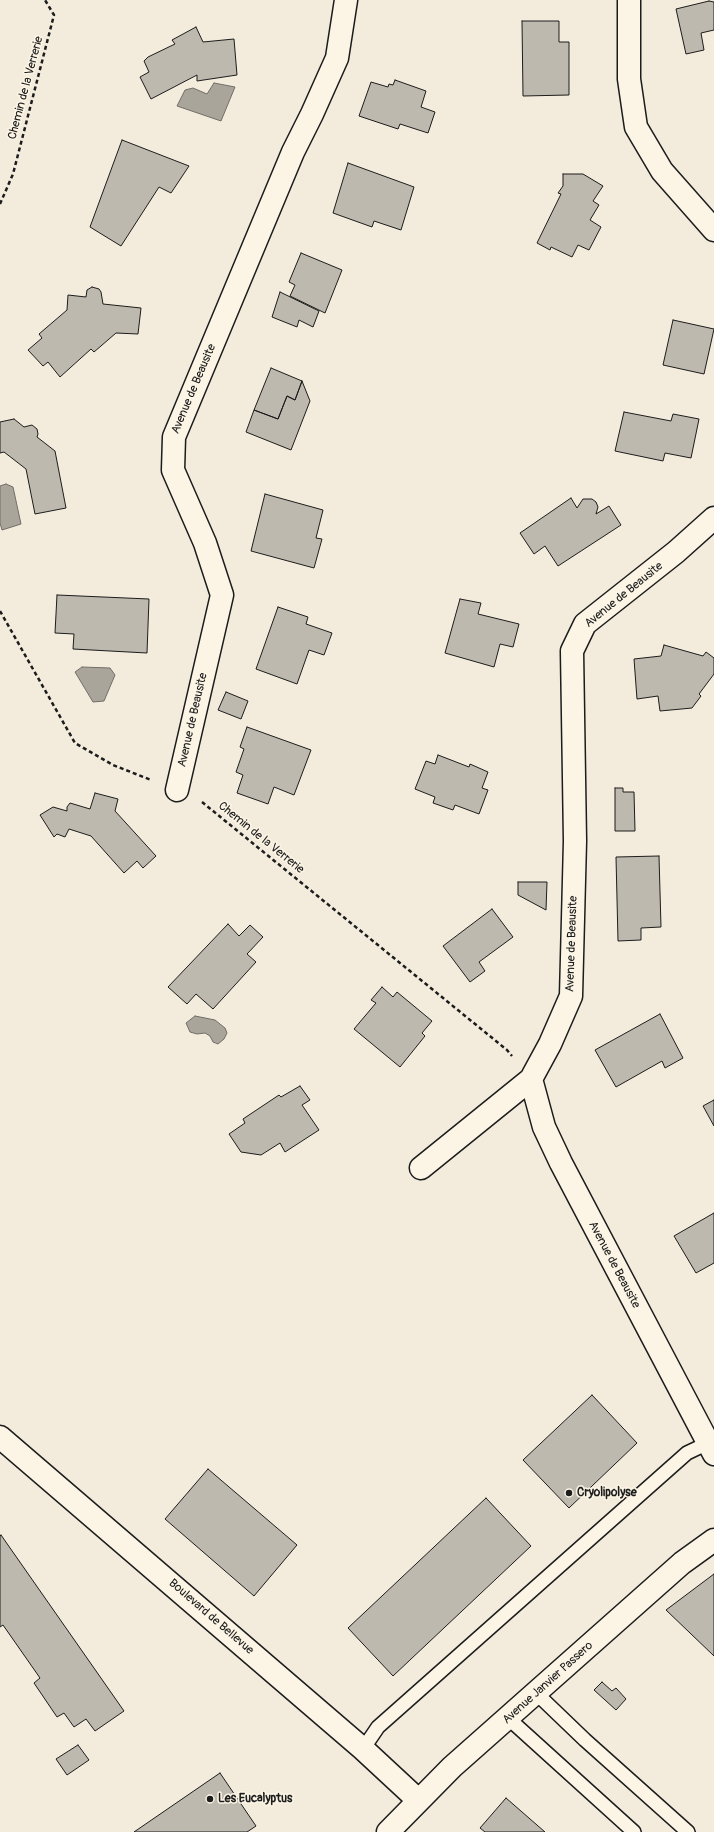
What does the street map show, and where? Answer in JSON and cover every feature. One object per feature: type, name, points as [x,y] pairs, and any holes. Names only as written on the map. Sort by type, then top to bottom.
[{"type":"street","name":"Avenue de Beausite","points":[[176,790],[222,595],[205,544],[173,470],[174,437],[293,152],[337,58],[346,0]]},
{"type":"street","points":[[629,0],[629,79],[636,127],[662,171],[714,230]]},
{"type":"street","name":"Avenue de Beausite","points":[[711,1449],[561,1164],[544,1127],[531,1079],[550,1044],[571,996],[575,841],[572,651],[584,624],[676,552],[714,518]]},
{"type":"street","points":[[421,1168],[531,1079]]},
{"type":"street","name":"Boulevard de Bellevue","points":[[0,1437],[363,1749],[418,1800]]},
{"type":"street","name":"Avenue Janvier Passero","points":[[388,1832],[418,1800],[508,1718],[682,1563],[714,1540]]},
{"type":"lane","points":[[363,1749],[384,1721],[687,1453],[711,1449]]},
{"type":"lane","points":[[536,1693],[585,1740],[688,1832]]},
{"type":"lane","points":[[508,1718],[634,1832]]},
{"type":"path","name":"Chemin de la Verrerie","points":[[0,204],[13,174],[54,15],[45,0]]},
{"type":"path","name":"Chemin de la Verrerie","points":[[0,610],[75,743],[113,765],[200,800],[507,1050],[531,1079]]},
{"type":"shaded area","points":[[214,83],[235,87],[221,121],[177,106],[185,90],[193,88],[207,94]]},
{"type":"shaded area","points":[[6,484],[13,487],[21,524],[2,530],[0,523],[0,486]]},
{"type":"shaded area","points":[[82,667],[110,668],[115,675],[104,701],[93,702],[75,672]]},
{"type":"shaded area","points":[[195,1016],[215,1020],[225,1028],[227,1033],[224,1039],[218,1044],[213,1042],[210,1036],[205,1033],[197,1034],[190,1032],[186,1023]]},
{"type":"building","points":[[709,1],[714,2],[714,30],[701,33],[704,50],[686,54],[676,9]]},
{"type":"building","points":[[522,21],[559,21],[559,42],[569,42],[569,95],[523,96]]},
{"type":"building","points":[[196,27],[203,42],[234,39],[237,75],[197,81],[197,75],[151,99],[140,77],[149,72],[144,61],[148,57],[175,44],[172,40]]},
{"type":"building","points":[[395,80],[426,91],[421,107],[435,112],[428,133],[400,124],[398,129],[359,116],[371,82],[388,87],[389,84],[393,85]]},
{"type":"building","points":[[122,140],[189,166],[171,193],[159,187],[121,246],[90,227]]},
{"type":"building","points":[[348,163],[414,187],[401,230],[374,221],[372,227],[333,213]]},
{"type":"building","points":[[563,174],[583,174],[603,186],[593,201],[599,205],[590,220],[601,227],[589,250],[578,245],[572,257],[551,247],[550,250],[537,243],[561,194],[558,193],[563,186]]},
{"type":"building","points":[[301,253],[342,270],[325,313],[290,296],[295,285],[289,282]]},
{"type":"building","points":[[92,287],[99,289],[101,292],[103,304],[141,308],[138,334],[116,333],[94,352],[91,349],[60,377],[48,362],[43,366],[28,350],[42,338],[39,334],[67,310],[68,295],[86,297],[87,290]]},
{"type":"building","points":[[280,292],[319,311],[313,327],[299,320],[297,327],[272,317]]},
{"type":"building","points":[[673,320],[714,329],[704,374],[663,365]]},
{"type":"building","points":[[271,368],[302,381],[295,400],[287,396],[278,419],[254,410]]},
{"type":"building","points":[[302,381],[310,401],[291,450],[246,432],[254,410],[278,419],[287,396],[295,400]]},
{"type":"building","points":[[624,412],[671,421],[673,414],[699,419],[691,458],[665,453],[663,461],[615,451]]},
{"type":"building","points":[[14,419],[24,427],[32,425],[37,429],[37,437],[55,451],[66,508],[35,514],[26,469],[4,452],[0,453],[0,422]]},
{"type":"building","points":[[265,494],[323,510],[316,538],[322,539],[314,568],[251,551]]},
{"type":"building","points":[[571,498],[577,508],[583,499],[592,499],[596,502],[598,507],[596,514],[609,506],[621,525],[558,566],[545,546],[534,554],[520,533]]},
{"type":"building","points":[[57,595],[149,599],[147,653],[73,649],[74,634],[55,633]]},
{"type":"building","points":[[460,599],[481,603],[478,614],[519,624],[513,647],[500,644],[494,667],[445,653]]},
{"type":"building","points":[[278,607],[308,617],[306,624],[332,633],[324,655],[309,650],[297,684],[256,669]]},
{"type":"building","points":[[664,645],[703,656],[706,652],[714,658],[714,674],[699,694],[701,696],[692,708],[660,711],[658,696],[637,699],[634,659],[661,656]]},
{"type":"building","points":[[226,692],[248,701],[241,719],[218,710]]},
{"type":"building","points":[[247,727],[311,750],[294,795],[274,787],[268,804],[237,793],[243,775],[236,772],[244,749],[240,747]]},
{"type":"building","points":[[438,755],[469,767],[470,764],[488,772],[482,788],[488,790],[479,814],[455,805],[453,810],[433,803],[435,797],[415,789],[426,761],[435,764]]},
{"type":"building","points":[[615,788],[623,788],[623,792],[634,792],[635,831],[615,831]]},
{"type":"building","points":[[95,793],[118,799],[115,811],[156,856],[143,868],[137,861],[124,873],[91,836],[69,829],[65,837],[57,834],[54,837],[40,815],[53,807],[67,811],[67,807],[70,803],[90,809]]},
{"type":"building","points":[[659,856],[661,927],[641,928],[641,940],[618,941],[616,857]]},
{"type":"building","points":[[518,882],[547,882],[546,910],[518,895]]},
{"type":"building","points":[[492,909],[513,937],[479,962],[485,971],[470,982],[443,946]]},
{"type":"building","points":[[228,924],[239,936],[250,925],[263,937],[247,954],[256,962],[213,1009],[196,994],[187,1004],[168,987]]},
{"type":"building","points":[[382,987],[393,997],[397,992],[432,1021],[422,1033],[425,1036],[400,1067],[354,1029],[376,1003],[371,1000]]},
{"type":"building","points":[[660,1014],[683,1058],[665,1068],[662,1061],[616,1087],[595,1050]]},
{"type":"building","points":[[300,1086],[310,1100],[302,1105],[319,1130],[285,1152],[280,1143],[261,1155],[241,1152],[229,1134],[245,1123],[243,1119],[279,1095],[281,1097]]},
{"type":"building","points":[[714,1100],[714,1126],[703,1106]]},
{"type":"building","points":[[714,1213],[714,1263],[696,1273],[674,1236]]},
{"type":"building","points":[[592,1395],[637,1443],[569,1508],[523,1460]]},
{"type":"building","points":[[208,1469],[297,1545],[254,1596],[165,1519]]},
{"type":"building","points":[[486,1498],[531,1546],[393,1676],[348,1628]]},
{"type":"building","points":[[1,1535],[124,1711],[95,1731],[86,1719],[74,1727],[64,1713],[57,1717],[34,1683],[40,1678],[3,1625],[0,1627]]},
{"type":"building","points":[[714,1574],[714,1656],[666,1610]]},
{"type":"building","points":[[602,1682],[612,1691],[616,1688],[626,1699],[616,1710],[594,1690]]},
{"type":"building","points":[[78,1745],[89,1760],[67,1775],[56,1759]]},
{"type":"building","name":"Les Eucalyptus","points":[[220,1773],[256,1826],[247,1832],[134,1832]]},
{"type":"building","points":[[506,1798],[545,1832],[485,1832],[480,1828]]},
{"type":"place","name":"Cryolipolyse","points":[[569,1493]]},
{"type":"place","name":"Les Eucalyptus","points":[[210,1799]]}]
